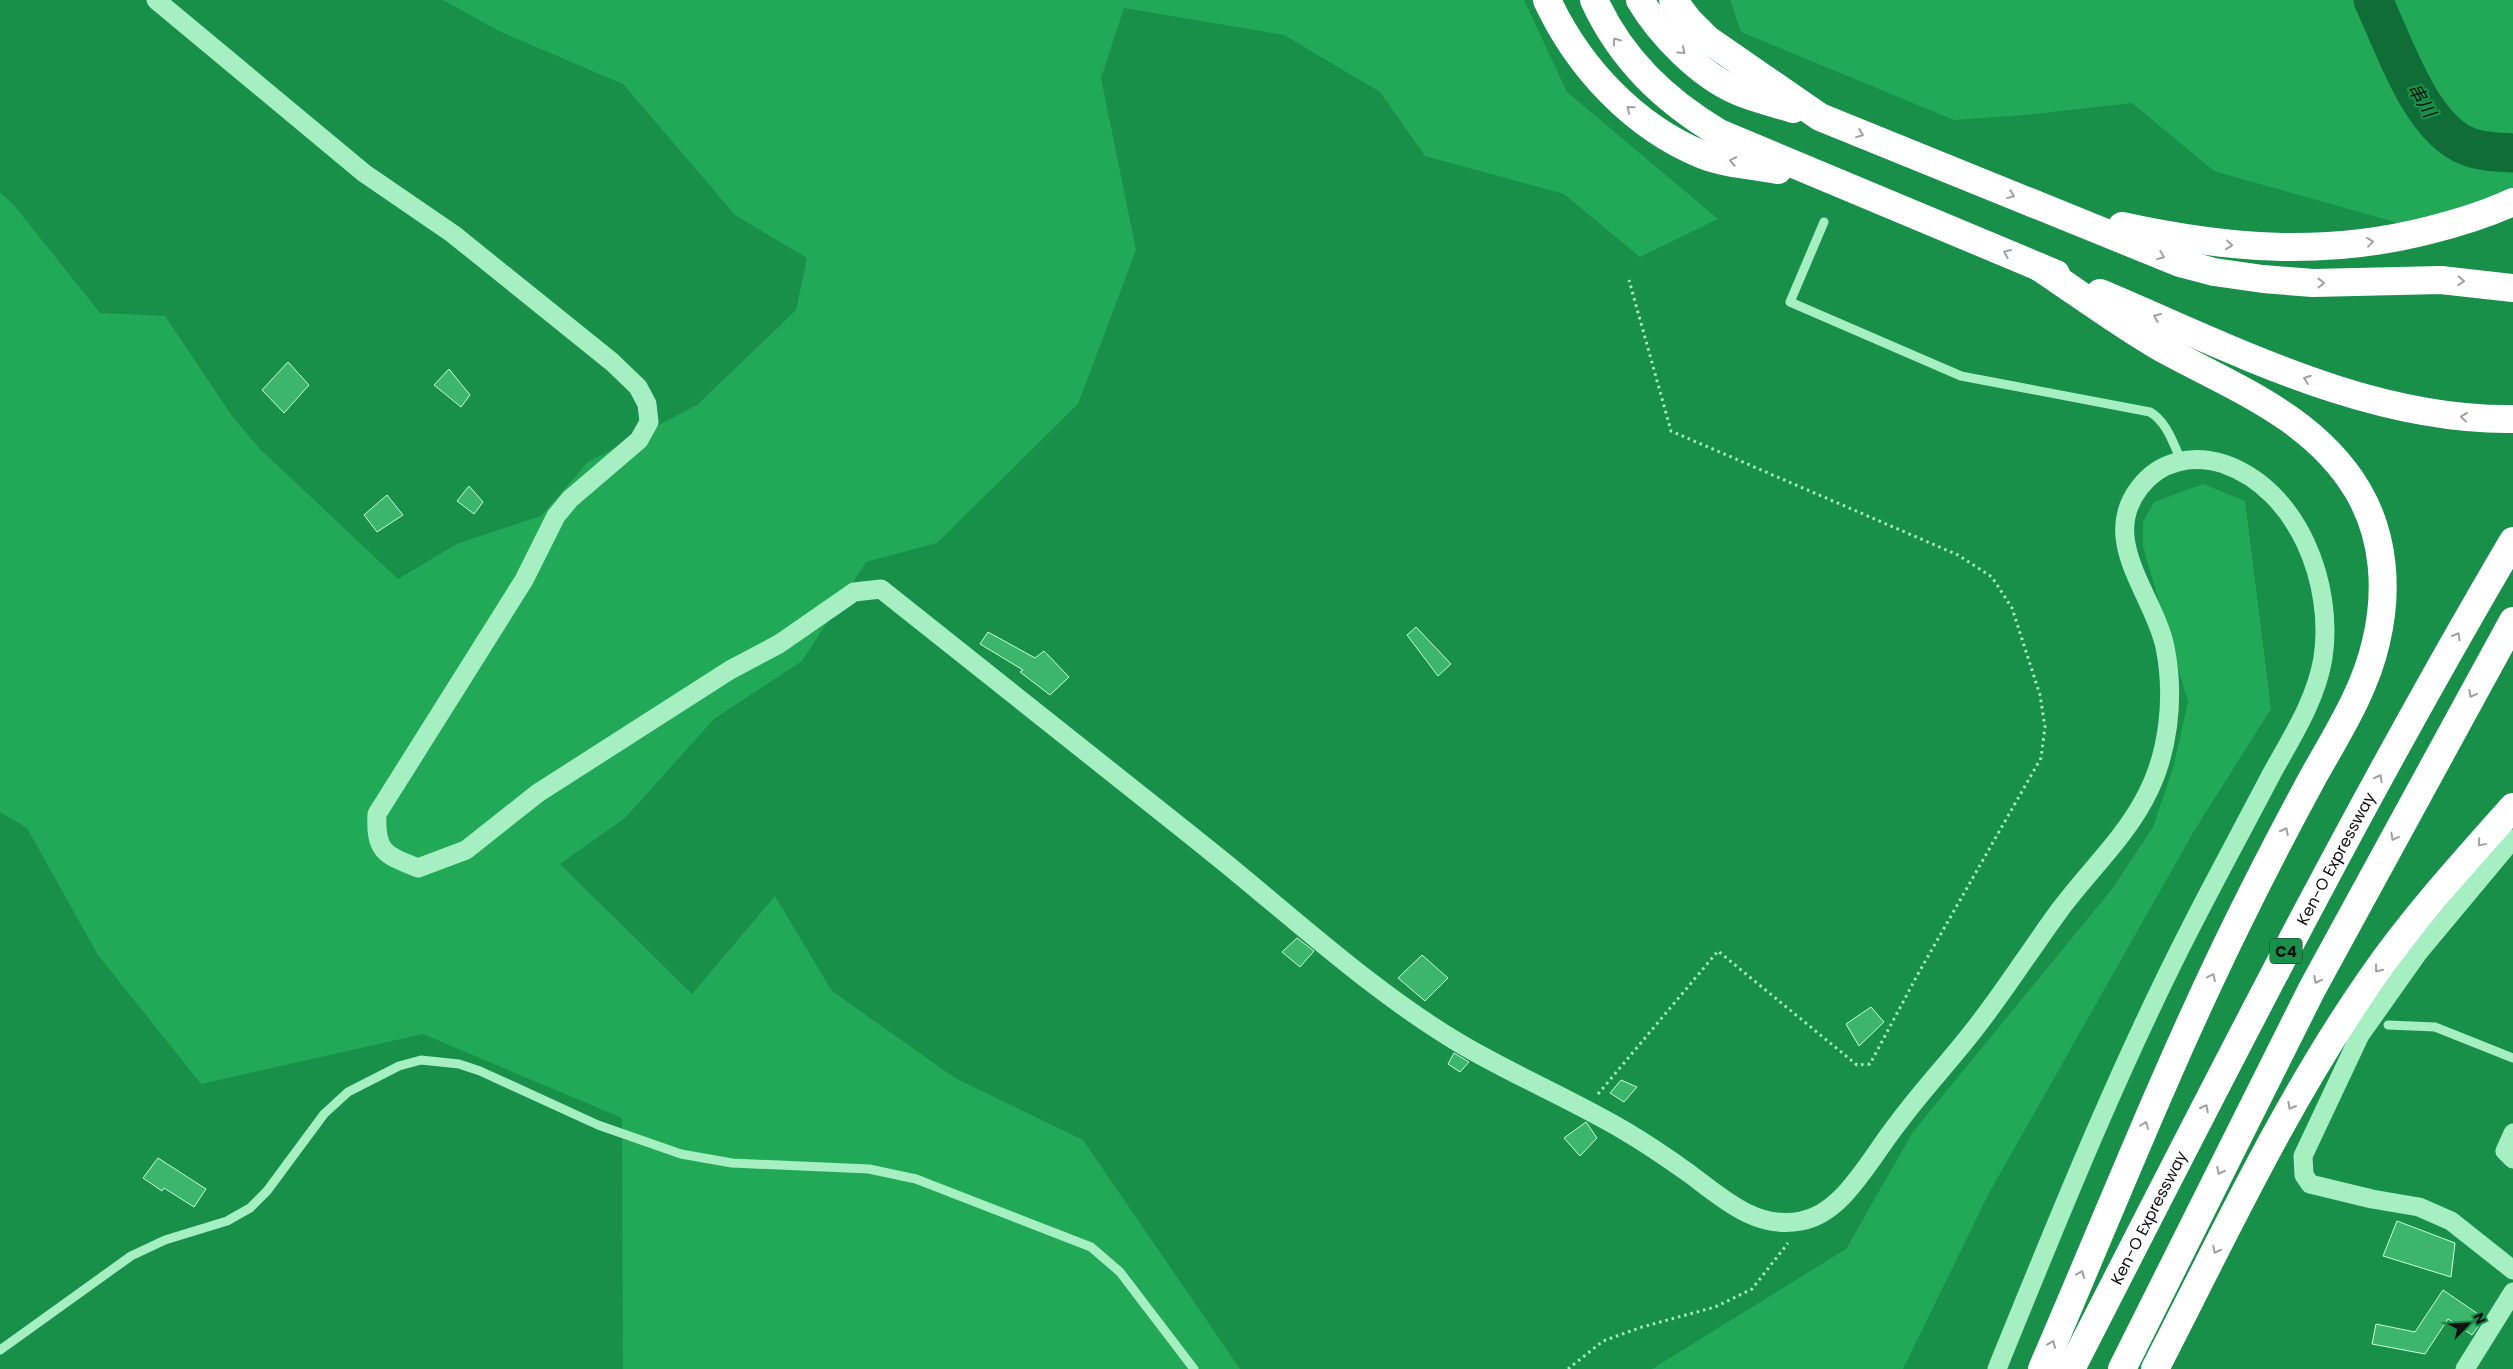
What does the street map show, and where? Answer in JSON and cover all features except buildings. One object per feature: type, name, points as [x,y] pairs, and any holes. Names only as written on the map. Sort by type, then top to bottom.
[{"type":"highway","points":[[1548,0],[1558,22],[1572,45],[1604,85],[1669,139],[1705,156],[1833,181]]},
{"type":"highway","points":[[1594,0],[1606,27],[1633,63],[1654,85],[1687,113],[1719,133],[2338,391],[2369,400],[2429,412],[2487,420],[2513,419]]},
{"type":"highway","points":[[1640,0],[1647,13],[1673,43],[1713,77],[1737,91],[1820,117],[2180,263],[2214,272],[2262,279],[2312,283],[2413,280],[2464,282],[2513,288]]},
{"type":"highway","points":[[1672,0],[1695,27],[1729,55],[1820,117]]},
{"type":"highway","points":[[2044,209],[2183,239],[2287,249],[2339,246],[2415,234],[2451,225],[2513,202]]},
{"type":"highway","points":[[2039,267],[2157,345],[2257,398],[2304,430],[2324,448],[2342,468],[2357,490],[2369,516],[2381,558],[2383,598],[2376,645],[2359,692],[2288,824],[2208,984],[2112,1198],[2042,1369]]},
{"type":"highway","name":"Ken-O Expressway","points":[[2071,1369],[2288,947],[2439,666],[2513,541]]},
{"type":"highway","name":"C4","points":[[2122,1369],[2312,989],[2513,621]]},
{"type":"highway","points":[[2155,1369],[2279,1128],[2347,1014],[2410,927],[2513,807]]},
{"type":"street","points":[[156,0],[364,173],[453,234],[612,362],[638,387],[647,404],[649,422],[639,440],[570,500],[556,516],[524,580],[377,814],[376,836],[389,857],[418,868],[466,850],[538,792],[730,670],[778,644],[854,592],[881,589],[1129,785],[1384,991],[1458,1042],[1629,1133],[1747,1214],[1777,1222],[1806,1220],[1821,1214],[1845,1194],[1903,1115],[1974,1031],[2056,914],[2120,837],[2145,798],[2162,752],[2168,722],[2168,670],[2159,626],[2128,556],[2124,542],[2123,526],[2132,497],[2147,478],[2160,468],[2180,460],[2202,460],[2231,467],[2267,491],[2292,520],[2302,536],[2319,578],[2325,610],[2323,656],[2312,697],[2190,928],[2122,1071],[2095,1130],[1997,1369]]},
{"type":"street","points":[[2513,839],[2418,953],[2360,1035],[2303,1156],[2304,1175],[2310,1184],[2372,1199],[2419,1207],[2451,1221],[2513,1270]]},
{"type":"street","points":[[2513,1133],[2505,1151],[2513,1159]]},
{"type":"street","points":[[2466,1369],[2513,1292]]},
{"type":"lane","points":[[1824,222],[1790,302],[1961,376],[2150,412],[2158,417],[2166,428],[2180,460]]},
{"type":"lane","points":[[2388,1025],[2436,1027],[2513,1058]]},
{"type":"lane","points":[[0,1350],[130,1256],[165,1240],[227,1221],[250,1208],[266,1191],[324,1114],[348,1092],[386,1072],[421,1060],[459,1064],[480,1071],[598,1125],[681,1154],[732,1163],[869,1169],[916,1179],[1091,1247],[1120,1272],[1194,1369]]},
{"type":"path","points":[[1586,1109],[1718,951],[1857,1065],[1870,1064],[2041,758],[2045,727],[2040,695],[2012,608],[1992,577],[1958,555],[1671,431],[1629,280]]},
{"type":"path","points":[[1568,1369],[1603,1341],[1642,1326],[1715,1307],[1752,1290],[1806,1220]]},
{"type":"green space","points":[[443,0],[1524,0],[1567,92],[1718,219],[1640,257],[1564,194],[1425,156],[1380,92],[1284,35],[1124,8],[1101,78],[1136,250],[1078,404],[937,543],[866,562],[802,661],[714,719],[625,818],[560,864],[692,994],[775,896],[832,991],[955,1078],[1083,1140],[1240,1369],[623,1369],[622,1118],[423,1034],[201,1084],[98,955],[27,828],[0,812],[0,193],[13,204],[100,313],[165,316],[232,416],[260,449],[398,579],[457,544],[541,516],[588,462],[697,405],[796,310],[807,258],[735,215],[623,84],[501,32]]},
{"type":"green space","points":[[1730,0],[2513,0],[2513,218],[2398,223],[2214,171],[2132,103],[2025,115],[1954,120],[1741,32]]},
{"type":"green space","points":[[2203,484],[2245,501],[2271,709],[2194,831],[1989,1193],[1903,1369],[1652,1369],[1846,1249],[1913,1132],[2112,889],[2153,827],[2173,768],[2188,702],[2143,546],[2143,522],[2154,502]]},
{"type":"waterway","name":"串川","points":[[2373,0],[2410,82],[2435,121],[2450,136],[2467,146],[2484,151],[2513,153]]}]
